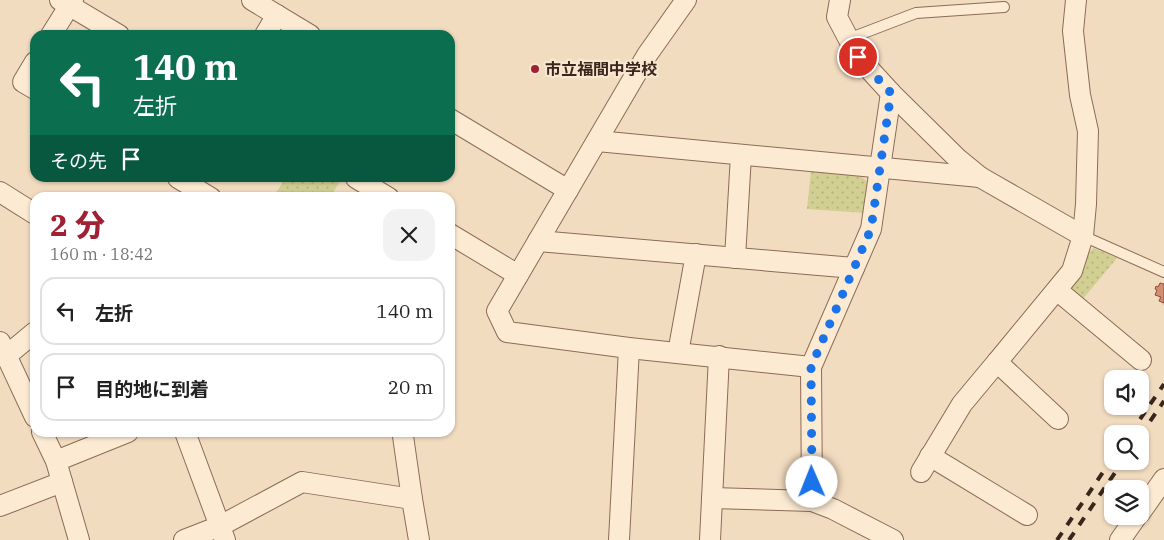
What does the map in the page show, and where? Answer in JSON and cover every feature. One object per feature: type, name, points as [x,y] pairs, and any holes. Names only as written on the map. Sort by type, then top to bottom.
[{"type":"street","points":[[252,0],[302,30]]},
{"type":"street","points":[[686,0],[647,55],[497,310],[507,332],[629,348],[811,367]]},
{"type":"street","points":[[840,0],[837,17],[858,57],[891,93],[958,159],[980,176],[1083,236]]},
{"type":"street","points":[[1027,515],[925,464],[962,404],[1058,291],[1072,271],[1083,236],[1088,130],[1080,95],[1074,40],[1076,0]]},
{"type":"street","points":[[54,30],[68,2],[111,30]]},
{"type":"street","points":[[268,30],[277,15]]},
{"type":"street","points":[[30,70],[23,82],[30,86]]},
{"type":"street","points":[[812,501],[811,367],[871,229],[891,93]]},
{"type":"street","points":[[455,122],[568,190]]},
{"type":"street","points":[[597,141],[980,176]]},
{"type":"street","points":[[735,258],[741,155]]},
{"type":"street","points":[[185,182],[201,192]]},
{"type":"street","points":[[363,182],[379,192]]},
{"type":"street","points":[[0,192],[30,211]]},
{"type":"street","points":[[455,237],[518,275]]},
{"type":"street","points":[[538,240],[854,268]]},
{"type":"street","points":[[678,353],[696,254]]},
{"type":"street","points":[[1058,291],[1141,360]]},
{"type":"street","points":[[30,335],[3,349],[30,407]]},
{"type":"street","points":[[619,540],[629,348]]},
{"type":"street","points":[[710,540],[718,356]]},
{"type":"street","points":[[997,362],[1058,419]]},
{"type":"street","points":[[44,437],[56,461],[80,540]]},
{"type":"street","points":[[56,461],[116,437]]},
{"type":"street","points":[[187,437],[222,533]]},
{"type":"street","points":[[402,437],[419,540]]},
{"type":"street","points":[[0,506],[62,482]]},
{"type":"street","points":[[184,540],[222,533],[302,482],[412,499]]},
{"type":"street","points":[[1149,501],[1162,486]]},
{"type":"street","points":[[712,498],[812,501],[893,540]]},
{"type":"street","points":[[1120,540],[1131,525]]},
{"type":"lane","points":[[848,39],[916,13],[1004,7]]},
{"type":"lane","points":[[1083,236],[1164,272]]},
{"type":"shaded area","points":[[811,171],[862,177],[869,183],[866,213],[807,209]]},
{"type":"shaded area","points":[[283,182],[340,182],[333,192],[276,192]]},
{"type":"shaded area","points":[[1094,248],[1117,258],[1082,300],[1070,291],[1083,272],[1088,253]]},
{"type":"building","points":[[1160,283],[1164,284],[1164,303],[1159,301],[1161,297],[1155,295],[1156,286],[1158,287]]},
{"type":"railway","points":[[1136,425],[1164,384]]},
{"type":"railway","points":[[1148,425],[1164,401]]},
{"type":"railway","points":[[1057,540],[1105,470]]},
{"type":"railway","points":[[1069,540],[1117,470]]},
{"type":"place","name":"市立福間中学校","points":[[535,69]]},
{"type":"route","points":[[812,482],[811,367],[871,229],[891,93],[858,57]]}]
